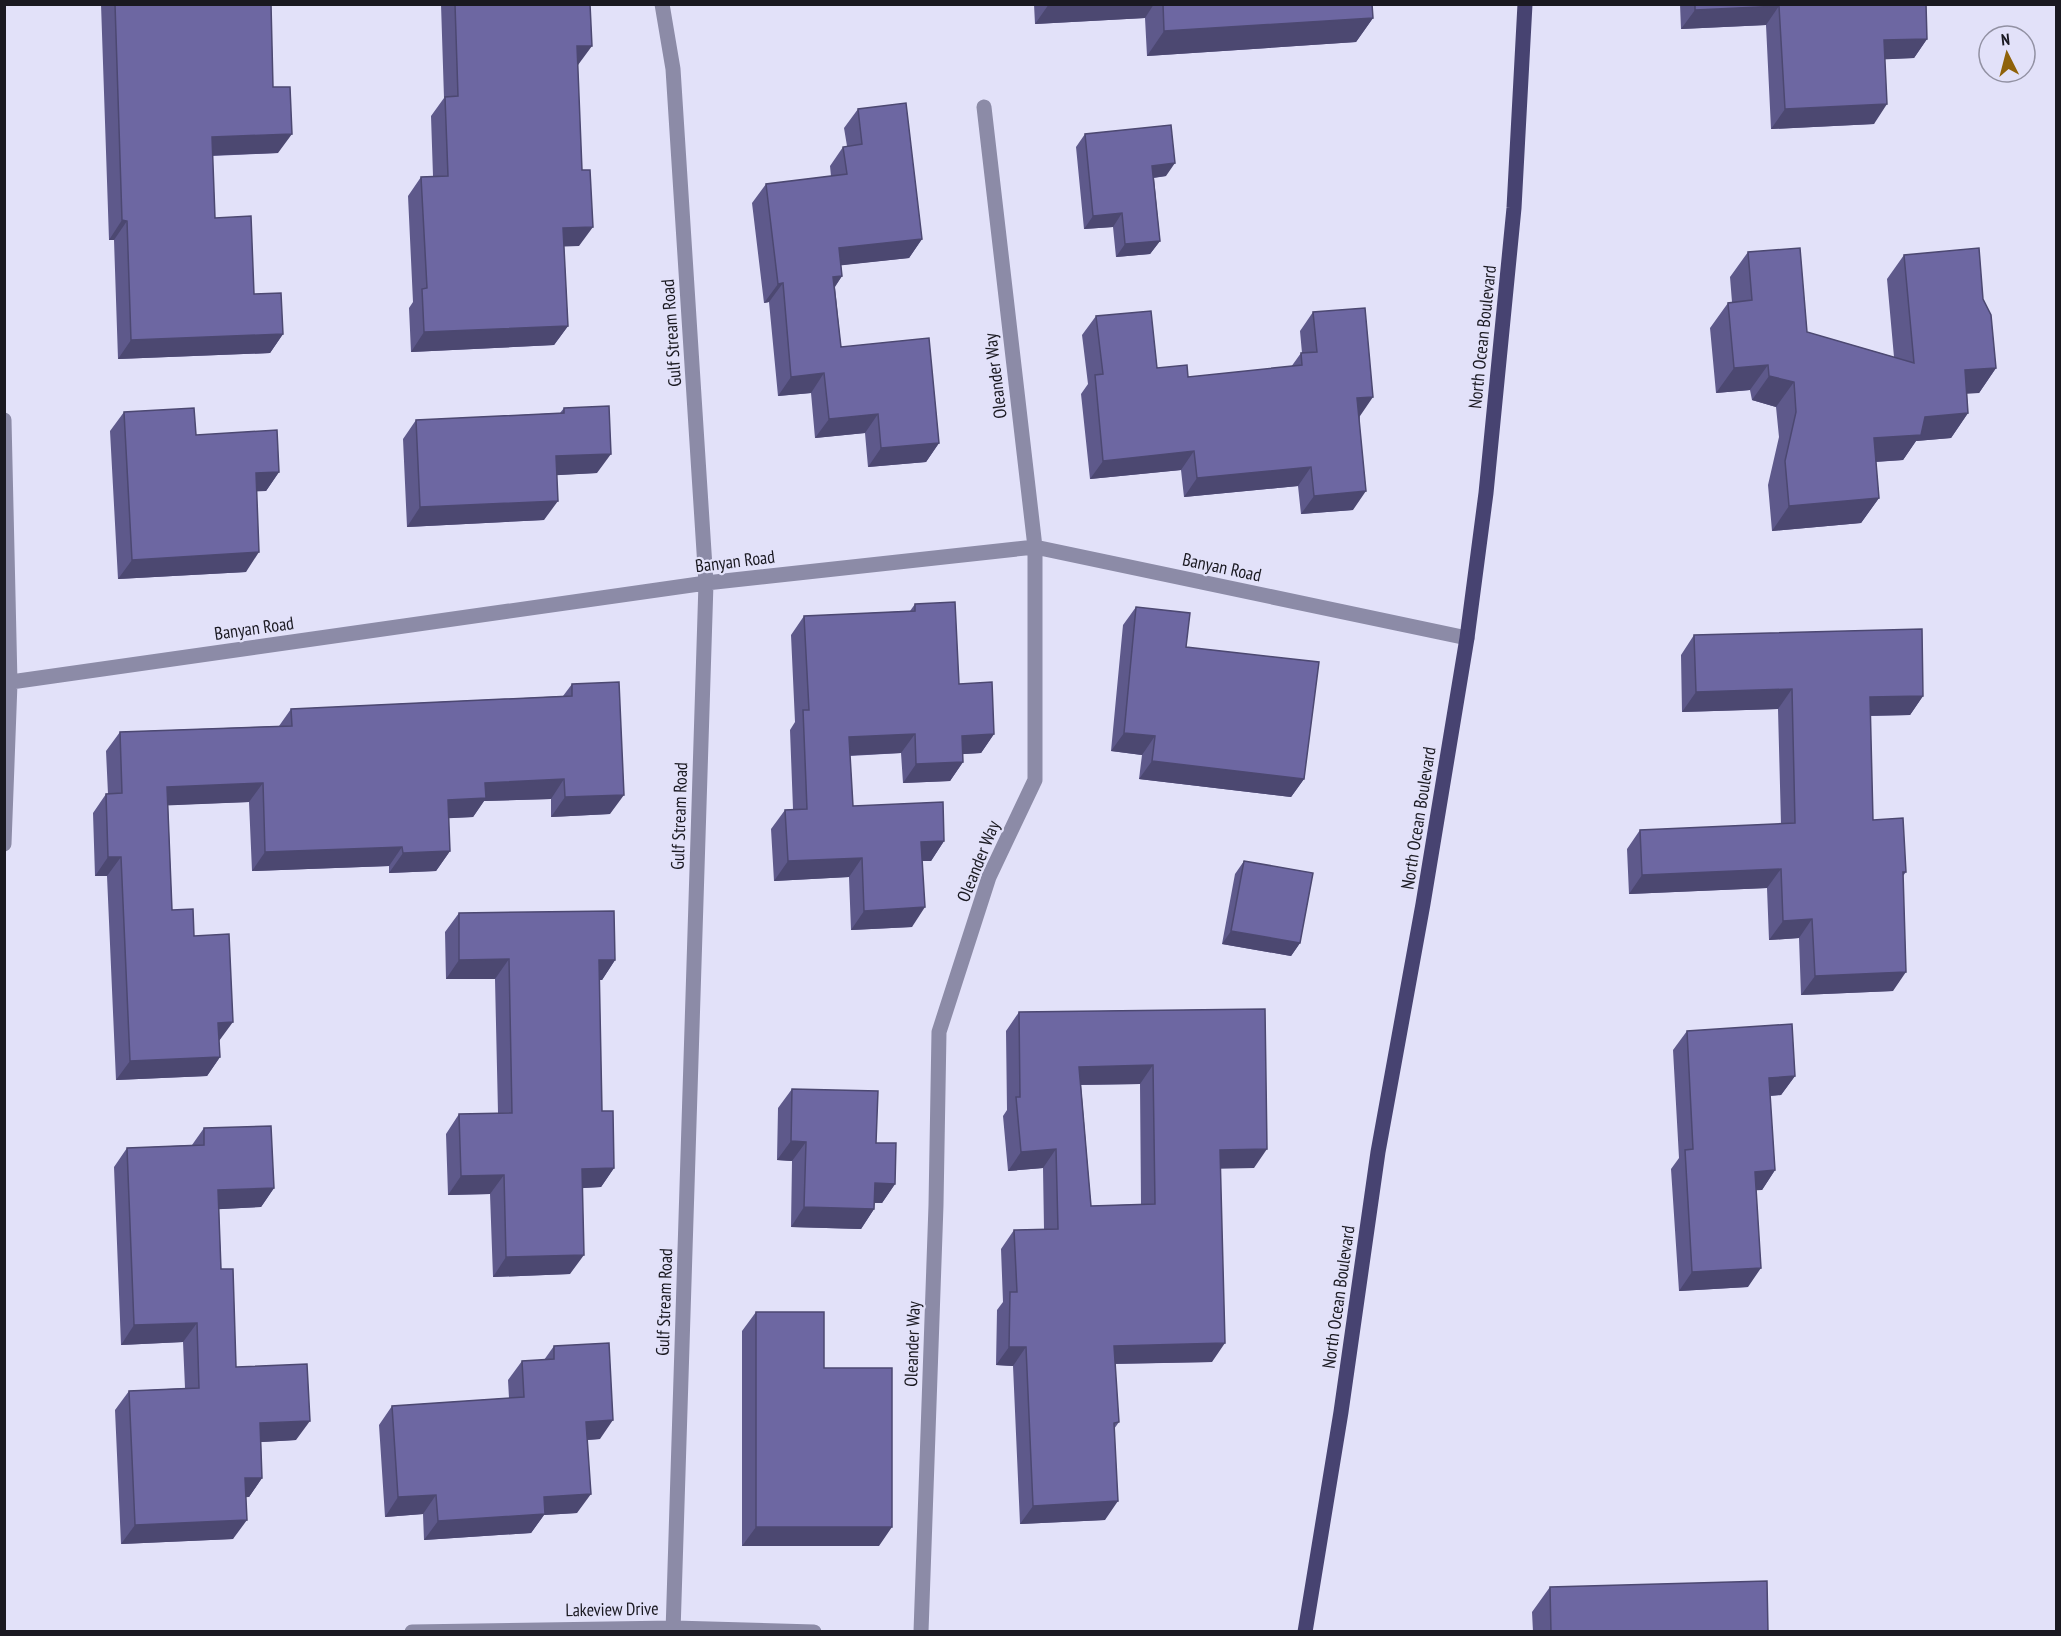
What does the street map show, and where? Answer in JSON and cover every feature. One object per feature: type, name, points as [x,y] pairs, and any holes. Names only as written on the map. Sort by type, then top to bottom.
[{"type":"main road","name":"North Ocean Boulevard","points":[[1305,1632],[1341,1412],[1378,1152],[1423,904],[1467,638],[1486,493],[1513,227],[1525,4]]},
{"type":"street","name":"Gulf Stream Road","points":[[662,4],[673,69],[706,583],[674,1630]]},
{"type":"street","name":"Oleander Way","points":[[921,1632],[936,1205],[939,1032],[989,877],[1035,780],[1035,547],[984,107]]},
{"type":"street","points":[[4,420],[7,683],[4,844]]},
{"type":"street","name":"Banyan Road","points":[[7,683],[706,583],[1035,547],[1467,638]]},
{"type":"street","name":"Lakeview Drive","points":[[412,1632],[674,1630],[814,1632]]},
{"type":"building","points":[[115,4],[271,4],[273,87],[290,87],[292,134],[212,137],[215,218],[251,216],[254,294],[281,293],[283,334],[131,340],[127,221],[122,220]]},
{"type":"building","points":[[455,4],[590,4],[592,46],[577,46],[582,170],[590,170],[593,227],[563,228],[568,326],[424,332],[422,289],[427,288],[421,177],[448,176],[445,97],[458,96]]},
{"type":"building","points":[[1163,4],[1372,4],[1373,18],[1164,31]]},
{"type":"building","points":[[1695,4],[1926,4],[1927,39],[1884,40],[1887,104],[1785,109],[1779,6],[1695,10]]},
{"type":"building","points":[[906,103],[922,239],[839,248],[842,276],[833,277],[841,347],[929,338],[939,443],[881,448],[878,414],[829,419],[824,373],[791,377],[783,283],[778,284],[766,184],[847,174],[843,147],[862,144],[858,109]]},
{"type":"building","points":[[1171,125],[1175,163],[1152,166],[1160,241],[1125,244],[1122,213],[1093,216],[1085,134]]},
{"type":"building","points":[[1800,248],[1807,332],[1914,363],[1904,255],[1979,248],[1983,299],[1991,315],[1996,368],[1965,370],[1968,413],[1925,417],[1921,435],[1874,438],[1879,498],[1789,506],[1785,461],[1796,412],[1794,382],[1769,376],[1768,365],[1734,368],[1728,303],[1752,300],[1748,252]]},
{"type":"building","points":[[1365,308],[1373,397],[1357,398],[1366,491],[1314,496],[1311,467],[1197,478],[1194,451],[1103,461],[1095,375],[1103,374],[1096,316],[1151,311],[1157,368],[1187,365],[1188,377],[1302,365],[1301,353],[1317,352],[1313,312]]},
{"type":"building","points":[[609,406],[611,454],[556,456],[558,501],[420,507],[416,420],[564,413],[564,408]]},
{"type":"building","points":[[194,408],[196,435],[277,430],[279,472],[256,473],[259,552],[132,560],[124,412]]},
{"type":"building","points":[[955,602],[959,684],[992,682],[994,734],[962,736],[963,762],[916,764],[915,734],[849,737],[853,806],[943,802],[944,841],[921,842],[925,907],[864,911],[862,858],[788,861],[785,810],[807,809],[803,710],[809,710],[804,616],[915,611],[915,604]]},
{"type":"building","points":[[1136,607],[1190,613],[1186,647],[1319,662],[1304,779],[1152,761],[1155,736],[1124,733]]},
{"type":"building","points":[[1922,629],[1923,696],[1870,697],[1873,820],[1903,818],[1906,872],[1903,872],[1906,972],[1815,976],[1812,919],[1783,921],[1781,869],[1642,875],[1640,830],[1795,823],[1792,689],[1696,692],[1694,635]]},
{"type":"building","points":[[619,682],[624,795],[565,797],[564,779],[485,783],[486,798],[448,800],[450,851],[403,853],[402,847],[265,852],[263,783],[167,787],[172,910],[193,909],[194,936],[229,934],[233,1022],[218,1023],[220,1057],[130,1061],[121,857],[108,857],[106,794],[122,793],[120,732],[292,726],[291,709],[572,696],[572,684]]},
{"type":"building","points":[[1244,861],[1313,873],[1300,943],[1231,931]]},
{"type":"building","points":[[614,911],[615,960],[599,960],[602,1111],[613,1111],[614,1168],[582,1169],[584,1255],[506,1257],[504,1175],[461,1176],[459,1114],[512,1113],[509,959],[459,960],[459,913]]},
{"type":"building","points":[[1265,1009],[1267,1149],[1220,1150],[1225,1343],[1114,1346],[1119,1422],[1114,1423],[1118,1501],[1033,1506],[1026,1347],[1009,1347],[1010,1292],[1017,1292],[1014,1230],[1058,1229],[1056,1149],[1021,1152],[1016,1097],[1020,1097],[1019,1012]],"holes":[[[1153,1065],[1155,1204],[1091,1206],[1079,1067]]]},
{"type":"building","points":[[1792,1024],[1795,1076],[1769,1078],[1775,1170],[1755,1172],[1761,1268],[1692,1272],[1685,1150],[1693,1149],[1687,1031]]},
{"type":"building","points":[[792,1089],[878,1091],[876,1143],[896,1143],[895,1184],[875,1183],[874,1209],[804,1207],[806,1142],[791,1141]]},
{"type":"building","points":[[271,1126],[274,1188],[218,1190],[221,1269],[233,1269],[236,1367],[307,1364],[310,1421],[260,1423],[262,1478],[245,1478],[247,1520],[135,1525],[129,1391],[199,1388],[197,1323],[134,1325],[127,1148],[204,1145],[204,1128]]},
{"type":"building","points":[[756,1312],[824,1312],[824,1368],[892,1368],[892,1527],[756,1527]]},
{"type":"building","points":[[609,1343],[613,1420],[586,1422],[591,1494],[544,1497],[545,1514],[438,1521],[436,1495],[398,1497],[392,1406],[524,1397],[522,1361],[554,1359],[554,1346]]},
{"type":"building","points":[[1767,1581],[1768,1632],[1551,1632],[1550,1587]]}]
